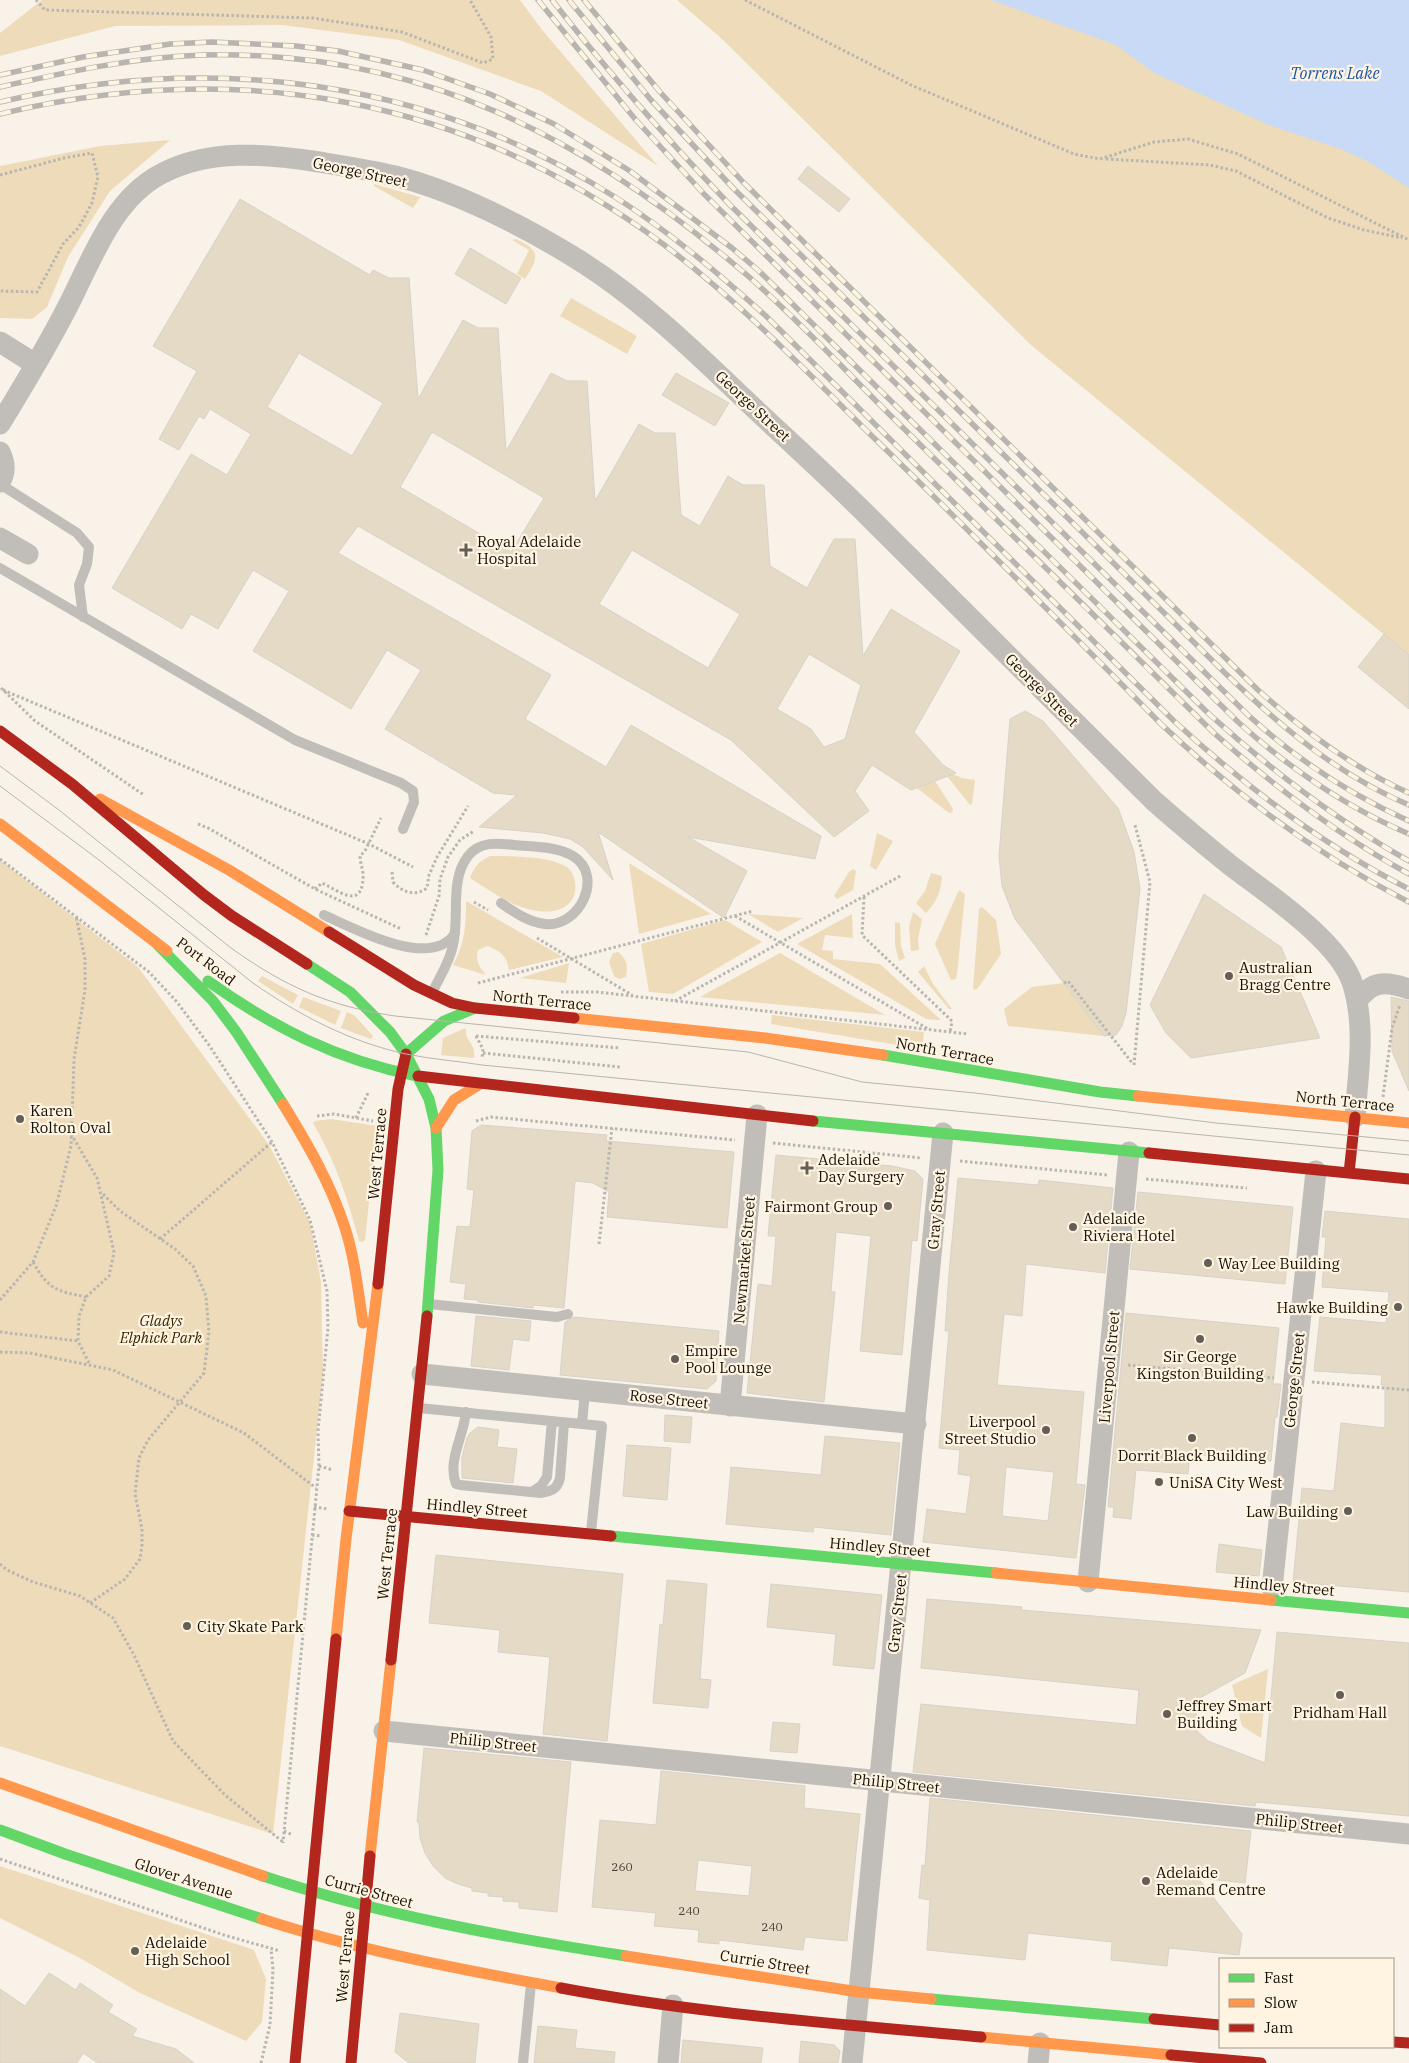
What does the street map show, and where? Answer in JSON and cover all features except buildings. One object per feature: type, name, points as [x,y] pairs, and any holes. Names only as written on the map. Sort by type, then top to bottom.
[{"type":"main road","points":[[0,731],[72,784],[225,911],[350,992],[383,1023],[406,1054]]},
{"type":"main road","points":[[72,784],[229,870],[430,998]]},
{"type":"main road","name":"Port Road","points":[[0,824],[236,1001],[270,1022],[310,1043],[341,1056],[400,1073],[418,1076]]},
{"type":"main road","points":[[153,940],[198,985],[237,1033],[314,1154],[345,1227],[359,1288],[364,1346],[363,1399]]},
{"type":"main road","name":"North Terrace","points":[[430,998],[475,1008],[773,1039],[1100,1092],[1409,1123]]},
{"type":"main road","name":"North Terrace","points":[[406,1054],[444,1021],[475,1008]]},
{"type":"main road","name":"West Terrace","points":[[295,2063],[349,1511],[381,1258],[400,1073],[418,1028]]},
{"type":"main road","name":"West Terrace","points":[[351,2063],[365,1907],[422,1374],[438,1170],[436,1128],[428,1098],[406,1054]]},
{"type":"main road","points":[[418,1076],[757,1115],[1316,1171],[1409,1178]]},
{"type":"main road","points":[[436,1128],[454,1100],[480,1084]]},
{"type":"main road","points":[[1349,1173],[1355,1117]]},
{"type":"main road","name":"Hindley Street","points":[[349,1511],[1409,1613]]},
{"type":"main road","name":"Glover Avenue","points":[[0,1783],[312,1892]]},
{"type":"main road","name":"Glover Avenue","points":[[0,1830],[66,1854],[308,1933],[361,1948]]},
{"type":"main road","name":"Currie Street","points":[[312,1892],[365,1907],[518,1939],[860,1992],[1219,2026]]},
{"type":"main road","points":[[361,1948],[407,1959],[618,1999],[856,2026],[1039,2053],[1261,2063]]},
{"type":"main road","points":[[1394,2042],[1409,2043]]},
{"type":"street","name":"George Street","points":[[0,424],[69,303],[89,259],[112,221],[136,192],[158,175],[192,160],[232,156],[282,156],[396,177],[454,196],[521,228],[579,260],[641,305],[695,352],[827,476],[1154,802],[1323,939],[1345,965],[1353,984],[1357,1001],[1361,1038],[1355,1117]]},
{"type":"street","points":[[0,342],[35,364]]},
{"type":"street","points":[[0,452],[5,469],[0,483]]},
{"type":"street","points":[[0,538],[28,554]]},
{"type":"street","points":[[1357,1001],[1365,989],[1378,984],[1397,985],[1405,995]]},
{"type":"street","name":"Newmarket Street","points":[[730,1406],[757,1115]]},
{"type":"street","name":"Gray Street","points":[[852,2063],[943,1134]]},
{"type":"street","name":"Liverpool Street","points":[[1088,1582],[1129,1152]]},
{"type":"street","name":"George Street","points":[[1272,1588],[1316,1171]]},
{"type":"street","name":"Rose Street","points":[[422,1374],[916,1424]]},
{"type":"street","name":"Philip Street","points":[[384,1730],[881,1782],[1409,1834]]},
{"type":"street","points":[[668,2063],[673,2005]]},
{"type":"lane","points":[[0,483],[77,533],[89,547],[87,564],[80,585],[83,617]]},
{"type":"lane","points":[[0,568],[295,740],[401,783],[413,791],[414,802],[403,829]]},
{"type":"lane","points":[[430,998],[449,958],[455,933],[456,898],[462,868],[470,854],[479,847],[490,844],[554,849],[575,858],[583,867],[587,881],[585,900],[576,912],[565,921],[552,924],[533,921],[500,903]]},
{"type":"lane","points":[[229,870],[360,932],[391,942],[426,949],[445,944],[455,933]]},
{"type":"lane","points":[[428,1303],[557,1317],[568,1314]]},
{"type":"lane","points":[[582,1424],[586,1391]]},
{"type":"lane","points":[[418,1408],[602,1426],[590,1534]]},
{"type":"lane","points":[[466,1412],[465,1424],[455,1457],[456,1484],[541,1493],[552,1491],[558,1485],[564,1422]]},
{"type":"lane","points":[[532,1492],[541,1486],[547,1477],[552,1421]]},
{"type":"lane","points":[[523,2063],[531,1982]]},
{"type":"path","points":[[36,0],[45,10],[313,18],[402,32],[483,63],[493,59],[492,36],[470,0]]},
{"type":"path","points":[[745,0],[911,85],[1074,154],[1100,159],[1210,165],[1236,171],[1328,218],[1364,230],[1408,240]]},
{"type":"path","points":[[1100,159],[1154,142],[1188,138],[1238,154],[1408,240]]},
{"type":"path","points":[[0,175],[64,158],[92,154],[98,177],[92,203],[79,227],[63,244],[36,292],[0,292]]},
{"type":"path","points":[[0,688],[35,720],[150,799]]},
{"type":"path","points":[[0,688],[369,844],[413,867]]},
{"type":"path","points":[[392,872],[392,882],[405,892],[418,892],[427,888],[429,875],[437,857],[468,806]]},
{"type":"path","points":[[315,889],[322,883],[348,897],[356,895],[362,888],[363,877],[360,856],[369,844],[381,818]]},
{"type":"path","points":[[191,822],[208,828],[315,889],[410,933]]},
{"type":"path","points":[[1064,983],[1068,982],[1134,1065],[1150,882],[1135,825]]},
{"type":"path","points":[[0,859],[149,972],[177,1002],[209,1045],[272,1142],[310,1220],[327,1291],[328,1328],[318,1431],[319,1466],[283,1843],[225,1795],[173,1741],[134,1655],[113,1618],[80,1596],[33,1582],[0,1565]]},
{"type":"path","points":[[674,1001],[902,875]]},
{"type":"path","points":[[864,897],[862,935],[952,1021],[950,1032]]},
{"type":"path","points":[[423,942],[436,902]]},
{"type":"path","points":[[474,902],[490,911]]},
{"type":"path","points":[[478,983],[753,911]]},
{"type":"path","points":[[0,1300],[33,1262],[56,1206],[71,1146],[74,1059],[86,990],[85,959],[76,916]]},
{"type":"path","points":[[734,916],[931,1030]]},
{"type":"path","points":[[531,935],[635,996]]},
{"type":"path","points":[[468,982],[488,984]]},
{"type":"path","points":[[556,992],[597,992],[968,1034]]},
{"type":"path","points":[[1383,1098],[1392,1028],[1405,995]]},
{"type":"path","points":[[473,1031],[483,1049],[482,1058]]},
{"type":"path","points":[[476,1036],[621,1048]]},
{"type":"path","points":[[482,1054],[620,1067]]},
{"type":"path","points":[[356,1118],[369,1091]]},
{"type":"path","points":[[312,1118],[321,1114],[334,1114],[376,1122]]},
{"type":"path","points":[[476,1121],[491,1117],[741,1140]]},
{"type":"path","points":[[599,1244],[612,1128]]},
{"type":"path","points":[[71,1134],[97,1178],[114,1252],[109,1276],[86,1297],[79,1316],[78,1342],[90,1365]]},
{"type":"path","points":[[160,1239],[272,1142]]},
{"type":"path","points":[[768,1143],[929,1158]]},
{"type":"path","points":[[954,1161],[1116,1176]]},
{"type":"path","points":[[90,1603],[125,1579],[140,1559],[142,1529],[135,1494],[139,1458],[148,1440],[204,1373],[209,1332],[206,1296],[193,1266],[160,1239],[120,1211],[101,1192]]},
{"type":"path","points":[[33,1262],[43,1280],[61,1292],[86,1297]]},
{"type":"path","points":[[0,1332],[78,1342]]},
{"type":"path","points":[[0,1352],[30,1353],[113,1370],[244,1433],[316,1488]]},
{"type":"path","points":[[1109,1363],[1409,1390]]},
{"type":"path","points":[[312,1535],[321,1536]]},
{"type":"path","points":[[284,1831],[293,1835]]},
{"type":"path","points":[[0,1859],[224,1935],[280,1951]]},
{"type":"path","points":[[261,2063],[270,2025],[273,1969],[271,1949]]},
{"type":"green space","points":[[42,0],[520,0],[543,31],[658,166],[541,91],[399,40],[282,25],[115,26],[0,56],[0,33]]},
{"type":"green space","points":[[677,0],[1409,0],[1409,655],[1031,345],[722,39]]},
{"type":"green space","points":[[170,140],[110,191],[68,257],[47,307],[32,319],[0,318],[0,166],[100,146]]},
{"type":"green space","points":[[374,184],[420,197],[413,208],[374,186]]},
{"type":"green space","points":[[516,239],[530,247],[535,255],[533,265],[525,279],[517,274],[529,250],[512,240]]},
{"type":"green space","points":[[571,298],[637,336],[627,354],[560,316]]},
{"type":"green space","points":[[952,774],[975,780],[972,804],[970,805],[947,776]]},
{"type":"green space","points":[[935,781],[953,809],[952,812],[949,813],[917,788]]},
{"type":"green space","points":[[877,833],[893,841],[876,870],[870,866]]},
{"type":"green space","points":[[490,856],[539,858],[565,866],[571,871],[575,880],[573,897],[566,906],[546,912],[511,903],[470,878],[477,865]]},
{"type":"green space","name":"Gladys Elphick Park","points":[[0,860],[138,967],[269,1145],[310,1223],[321,1282],[323,1374],[273,1834],[0,1746]]},
{"type":"green space","points":[[629,863],[711,914],[639,934]]},
{"type":"green space","points":[[853,869],[856,871],[853,890],[837,899],[834,896],[849,872]]},
{"type":"green space","points":[[931,873],[942,876],[936,900],[926,913],[916,903],[925,891]]},
{"type":"green space","points":[[959,890],[965,894],[957,974],[956,979],[951,980],[935,944]]},
{"type":"green space","points":[[466,901],[563,957],[509,970],[503,955],[487,946],[478,950],[477,957],[486,975],[453,965],[460,950],[464,934]]},
{"type":"green space","points":[[982,907],[996,920],[1001,954],[975,990],[973,989],[979,909]]},
{"type":"green space","points":[[913,912],[922,919],[918,939],[919,950],[911,951],[909,927]]},
{"type":"green space","points":[[748,914],[803,918],[778,932]]},
{"type":"green space","points":[[852,914],[853,938],[825,935],[822,950],[833,951],[833,959],[880,964],[941,1020],[926,1019],[797,944]]},
{"type":"green space","points":[[725,920],[762,942],[673,994],[649,992],[641,944]]},
{"type":"green space","points":[[895,922],[900,923],[901,946],[905,958],[899,961],[895,945]]},
{"type":"green space","points":[[618,952],[625,960],[627,969],[626,977],[619,979],[614,976],[609,962],[613,953]]},
{"type":"green space","points":[[780,953],[885,1015],[700,997]]},
{"type":"green space","points":[[569,963],[566,983],[520,978]]},
{"type":"green space","points":[[924,966],[933,984],[952,1009],[949,1009],[918,972]]},
{"type":"green space","points":[[262,976],[298,995],[293,1004],[258,981]]},
{"type":"green space","points":[[1064,983],[1104,1036],[1008,1026],[1004,1009],[1032,987]]},
{"type":"green space","points":[[303,997],[341,1011],[335,1025],[299,1007]]},
{"type":"green space","points":[[347,1012],[355,1016],[373,1036],[371,1039],[341,1028]]},
{"type":"green space","points":[[772,1015],[924,1032],[922,1049],[771,1024]]},
{"type":"green space","points":[[466,1029],[474,1058],[441,1055],[443,1038]]},
{"type":"green space","points":[[331,1119],[377,1126],[365,1240],[362,1242],[359,1241],[334,1166],[313,1123],[315,1121]]},
{"type":"green space","points":[[1268,1669],[1261,1738],[1242,1726],[1232,1685]]},
{"type":"green space","points":[[0,1866],[254,1950],[266,1979],[262,2022],[246,2041],[140,1993],[80,1958],[0,1918]]},
{"type":"water","name":"Torrens Lake","points":[[991,0],[1409,0],[1409,188],[1367,161],[1340,149],[1271,126],[1154,73],[1116,45]]},
{"type":"tram line","points":[[0,766],[59,810],[251,962],[308,993],[349,1007],[395,1016],[748,1052],[862,1082],[975,1093],[1216,1123],[1409,1141]]},
{"type":"tram line","points":[[0,786],[99,860],[253,983],[288,1006],[326,1026],[385,1049],[415,1056],[482,1065],[1409,1155]]},
{"type":"railway","points":[[538,0],[635,119],[704,194],[1238,722],[1277,755],[1319,785],[1363,812],[1409,834]]},
{"type":"railway","points":[[552,0],[638,105],[730,205],[1248,715],[1304,761],[1344,787],[1409,821]]},
{"type":"railway","points":[[569,0],[651,100],[734,189],[1225,673],[1267,712],[1311,748],[1358,779],[1409,805]]},
{"type":"railway","points":[[584,0],[660,92],[743,182],[1258,690],[1311,734],[1349,760],[1409,793]]},
{"type":"railway","points":[[0,75],[83,57],[170,44],[212,42],[296,46],[338,51],[423,70],[490,94],[554,124],[630,171],[732,248],[759,271],[1209,714],[1256,755],[1305,793],[1356,829],[1409,861]]},
{"type":"railway","points":[[0,87],[126,62],[177,56],[282,57],[357,68],[428,86],[497,112],[562,144],[625,183],[687,227],[748,276],[802,326],[1215,734],[1261,773],[1332,827],[1409,874]]},
{"type":"railway","points":[[0,102],[80,87],[160,79],[239,79],[318,86],[395,102],[470,125],[544,157],[615,197],[655,224],[712,269],[766,316],[1174,721],[1229,769],[1315,834],[1409,889]]},
{"type":"railway","points":[[0,114],[89,97],[177,90],[263,91],[347,102],[429,123],[509,154],[587,194],[663,244],[746,313],[798,362],[1161,724],[1218,775],[1310,844],[1375,884],[1409,902]]},
{"type":"traffic: fast","points":[[153,940],[213,1001],[237,1033],[283,1104]]},
{"type":"traffic: fast","points":[[307,964],[350,992],[390,1032],[406,1054],[429,1099],[436,1128],[438,1170],[427,1316]]},
{"type":"traffic: fast","points":[[208,981],[257,1013],[307,1040],[360,1061],[417,1076]]},
{"type":"traffic: fast","points":[[406,1054],[444,1021],[475,1008]]},
{"type":"traffic: fast","points":[[883,1055],[1100,1092],[1138,1096]]},
{"type":"traffic: fast","points":[[813,1121],[1149,1153]]},
{"type":"traffic: fast","points":[[611,1536],[996,1573]]},
{"type":"traffic: fast","points":[[1271,1600],[1409,1613]]},
{"type":"traffic: fast","points":[[0,1830],[65,1854],[262,1919]]},
{"type":"traffic: fast","points":[[263,1876],[307,1890],[397,1913],[488,1933],[626,1956]]},
{"type":"traffic: fast","points":[[931,1999],[1154,2019]]},
{"type":"traffic: slow","points":[[100,799],[229,870],[329,932]]},
{"type":"traffic: slow","points":[[0,824],[167,951]]},
{"type":"traffic: slow","points":[[574,1018],[765,1038],[883,1055]]},
{"type":"traffic: slow","points":[[436,1128],[454,1100],[480,1084]]},
{"type":"traffic: slow","points":[[1138,1096],[1409,1123]]},
{"type":"traffic: slow","points":[[283,1104],[318,1164],[345,1228],[356,1275],[363,1323]]},
{"type":"traffic: slow","points":[[336,1639],[346,1539],[378,1284]]},
{"type":"traffic: slow","points":[[996,1573],[1271,1600]]},
{"type":"traffic: slow","points":[[370,1856],[391,1660]]},
{"type":"traffic: slow","points":[[0,1783],[263,1876]]},
{"type":"traffic: slow","points":[[262,1919],[373,1950],[561,1988]]},
{"type":"traffic: slow","points":[[626,1956],[859,1992],[931,1999]]},
{"type":"traffic: slow","points":[[981,2037],[1171,2055]]},
{"type":"traffic: jam","points":[[0,731],[72,784],[204,895],[232,916],[307,964]]},
{"type":"traffic: jam","points":[[329,932],[414,985],[452,1003],[475,1008],[574,1018]]},
{"type":"traffic: jam","points":[[378,1284],[398,1089],[406,1054]]},
{"type":"traffic: jam","points":[[418,1076],[813,1121]]},
{"type":"traffic: jam","points":[[1349,1173],[1355,1117]]},
{"type":"traffic: jam","points":[[1149,1153],[1409,1179]]},
{"type":"traffic: jam","points":[[391,1660],[427,1316]]},
{"type":"traffic: jam","points":[[349,1511],[611,1536]]},
{"type":"traffic: jam","points":[[295,2063],[336,1639]]},
{"type":"traffic: jam","points":[[351,2063],[370,1856]]},
{"type":"traffic: jam","points":[[561,1988],[717,2012],[981,2037]]},
{"type":"traffic: jam","points":[[1154,2019],[1219,2025]]},
{"type":"traffic: jam","points":[[1394,2042],[1409,2043]]},
{"type":"traffic: jam","points":[[1171,2055],[1261,2063]]},
{"type":"place","name":"Royal Adelaide Hospital","points":[[466,550]]},
{"type":"place","name":"Australian Bragg Centre","points":[[1229,976]]},
{"type":"place","name":"Karen Rolton Oval","points":[[20,1119]]},
{"type":"place","name":"Adelaide Day Surgery","points":[[807,1168]]},
{"type":"place","name":"Fairmont Group","points":[[888,1206]]},
{"type":"place","name":"Adelaide Riviera Hotel","points":[[1073,1227]]},
{"type":"place","name":"Way Lee Building","points":[[1208,1263]]},
{"type":"place","name":"Hawke Building","points":[[1398,1307]]},
{"type":"place","name":"Sir George Kingston Building","points":[[1200,1339]]},
{"type":"place","name":"Empire Pool Lounge","points":[[675,1359]]},
{"type":"place","name":"Liverpool Street Studio","points":[[1046,1430]]},
{"type":"place","name":"Dorrit Black Building","points":[[1192,1438]]},
{"type":"place","name":"UniSA City West","points":[[1159,1482]]},
{"type":"place","name":"Law Building","points":[[1348,1511]]},
{"type":"place","name":"City Skate Park","points":[[187,1626]]},
{"type":"place","name":"Pridham Hall","points":[[1340,1695]]},
{"type":"place","name":"Jeffrey Smart Building","points":[[1167,1714]]},
{"type":"place","name":"Adelaide Remand Centre","points":[[1146,1881]]},
{"type":"place","name":"Adelaide High School","points":[[135,1951]]}]
